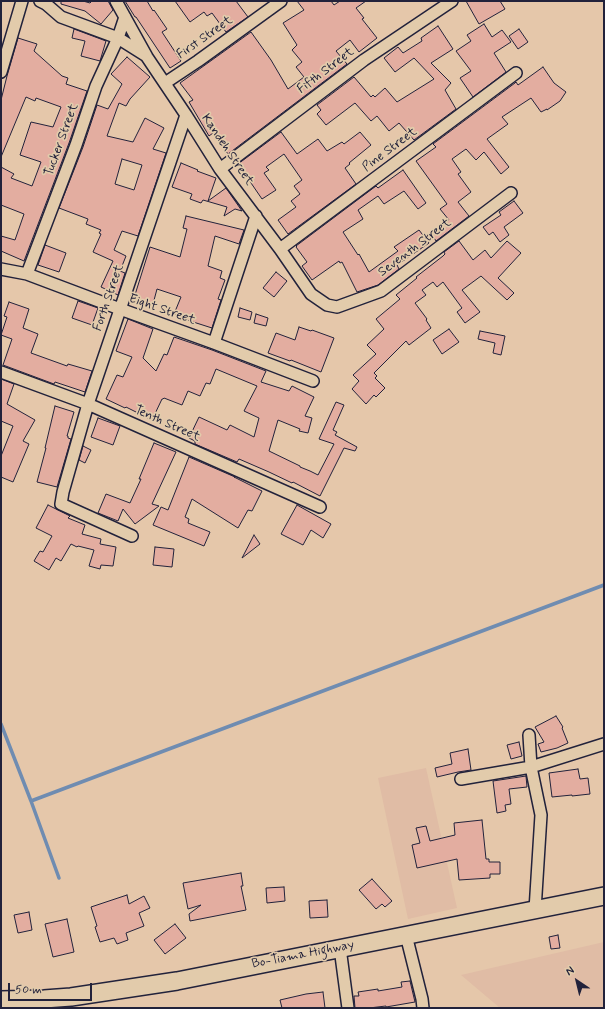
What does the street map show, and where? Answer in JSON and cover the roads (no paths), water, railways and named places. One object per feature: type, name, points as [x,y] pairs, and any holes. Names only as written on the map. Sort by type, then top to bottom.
[{"type":"highway","name":"Bo-Tiama Highway","points":[[1,1000],[44,999],[70,1002],[604,896]]},
{"type":"street","points":[[1,72],[22,1]]},
{"type":"street","points":[[40,1],[46,4],[61,17],[118,38],[147,57]]},
{"type":"street","name":"Kandeh Street","points":[[116,1],[147,57],[220,169],[256,216],[311,294],[327,305]]},
{"type":"street","name":"First Street","points":[[165,83],[281,1]]},
{"type":"street","name":"Fifth Street","points":[[220,169],[364,60],[452,1]]},
{"type":"street","name":"Tucker Street","points":[[27,274],[76,145],[96,86],[118,38],[125,17]]},
{"type":"street","name":"Pine Street","points":[[280,249],[516,73]]},
{"type":"street","name":"Forth Street","points":[[132,536],[61,504],[88,404],[186,115]]},
{"type":"street","name":"Seventh Street","points":[[327,305],[337,307],[381,291],[511,193]]},
{"type":"street","points":[[214,343],[256,216]]},
{"type":"street","name":"Eight Street","points":[[1,270],[27,274],[313,381]]},
{"type":"street","name":"Tenth Street","points":[[1,372],[88,404],[320,507]]},
{"type":"street","points":[[529,735],[530,767],[541,815],[535,910]]},
{"type":"street","points":[[461,779],[530,767],[604,744]]},
{"type":"street","points":[[406,935],[423,1008]]},
{"type":"street","points":[[340,948],[348,1008]]},
{"type":"waterway","points":[[31,801],[604,585]]},
{"type":"waterway","points":[[1,724],[59,878]]}]
